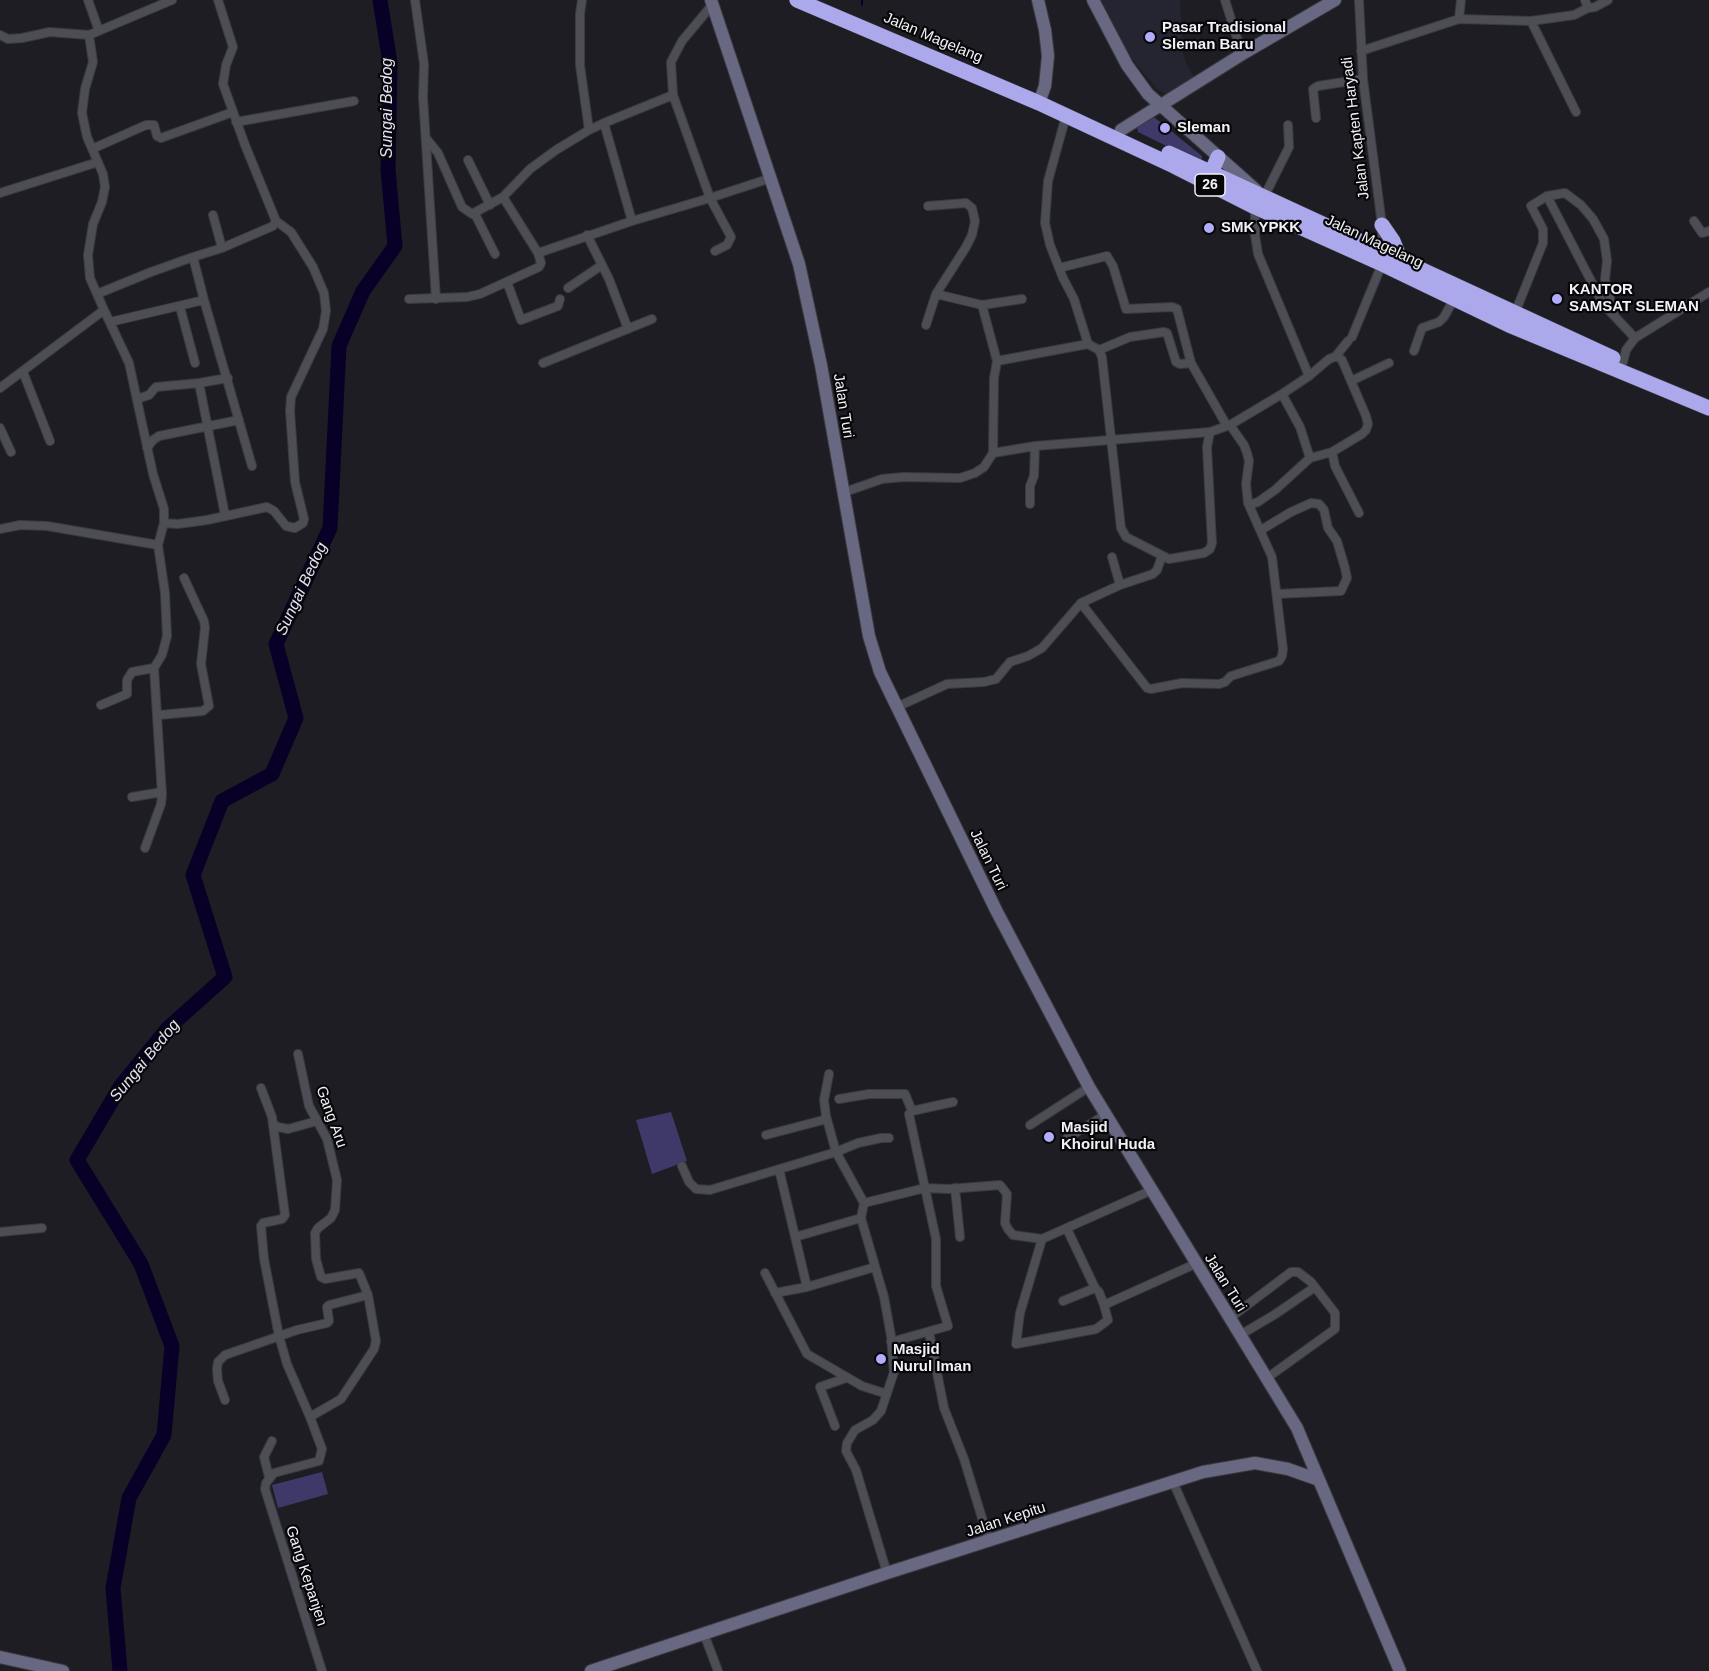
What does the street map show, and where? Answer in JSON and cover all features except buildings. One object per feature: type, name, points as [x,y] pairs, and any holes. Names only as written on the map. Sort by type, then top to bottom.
[{"type":"highway","name":"Jalan Magelang","points":[[797,0],[1121,130],[1211,173],[1259,202]]},
{"type":"highway","name":"Jalan Magelang","points":[[824,0],[1041,99],[1066,116],[1382,258],[1454,299],[1530,334],[1709,408]]},
{"type":"highway","points":[[1211,173],[1218,157]]},
{"type":"highway","points":[[1382,225],[1393,241],[1401,261]]},
{"type":"highway","name":"Jalan Magelang","points":[[1382,258],[1401,261],[1709,400]]},
{"type":"main road","points":[[1038,0],[1048,56],[1047,78],[1041,99]]},
{"type":"main road","points":[[1093,0],[1127,65],[1142,88],[1158,106],[1218,157],[1259,202]]},
{"type":"main road","points":[[1121,130],[1244,53],[1335,0]]},
{"type":"main road","name":"Jalan Turi","points":[[711,3],[801,273],[821,365],[869,636],[880,672],[996,910],[1089,1087],[1297,1428],[1400,1671]]},
{"type":"main road","points":[[1288,1469],[1305,1467],[1309,1464],[1310,1456]]},
{"type":"main road","name":"Jalan Kepitu","points":[[591,1671],[1203,1472],[1255,1463],[1288,1469],[1319,1480]]},
{"type":"main road","points":[[0,1657],[63,1671]]},
{"type":"street","points":[[88,0],[99,31]]},
{"type":"street","points":[[0,35],[8,39],[50,32],[89,35],[172,0]]},
{"type":"street","points":[[164,523],[178,524],[207,520],[225,514],[236,514],[267,507],[291,528],[300,526],[304,519],[295,482],[291,397],[323,329],[326,311],[324,293],[313,267],[291,232],[276,221],[236,122],[223,84],[226,65],[233,47],[218,0]]},
{"type":"street","points":[[415,0],[424,64],[423,97],[436,299]]},
{"type":"street","points":[[582,0],[580,65],[589,130]]},
{"type":"street","points":[[1225,0],[1244,53]]},
{"type":"street","name":"Jalan Kapten Haryadi","points":[[1359,0],[1363,79],[1382,225],[1382,258]]},
{"type":"street","points":[[1459,19],[1461,0]]},
{"type":"street","points":[[1361,51],[1459,19],[1531,21],[1574,15],[1586,4],[1595,7],[1608,0]]},
{"type":"street","points":[[711,3],[682,41],[671,62],[673,95],[710,198],[730,233],[727,244],[715,251]]},
{"type":"street","points":[[1531,21],[1576,111]]},
{"type":"street","points":[[89,35],[93,62],[85,89],[82,113],[87,137],[103,174],[105,187],[93,224],[88,255],[90,278],[129,363],[147,448],[164,509],[164,523],[158,544],[165,593],[167,636],[162,655],[154,668],[159,715],[162,792],[161,804],[145,848]]},
{"type":"street","points":[[1316,118],[1312,92],[1315,87],[1363,79]]},
{"type":"street","points":[[426,138],[438,153],[462,207],[468,213],[475,214],[504,197],[530,169],[589,130],[673,95]]},
{"type":"street","points":[[236,122],[354,101]]},
{"type":"street","points":[[92,149],[146,125],[154,125],[157,136],[161,138],[233,112]]},
{"type":"street","points":[[1066,116],[1048,181],[1045,223],[1050,245],[1074,299],[1088,344]]},
{"type":"street","points":[[604,123],[632,221]]},
{"type":"street","points":[[1288,125],[1288,147],[1259,202],[1255,235],[1258,254],[1309,376]]},
{"type":"street","points":[[468,160],[490,205]]},
{"type":"street","points":[[0,193],[98,162]]},
{"type":"street","points":[[538,253],[587,235],[771,178]]},
{"type":"street","points":[[1515,313],[1543,243],[1543,229],[1532,206],[1547,196],[1566,193],[1600,229],[1607,249],[1605,279],[1614,314]]},
{"type":"street","points":[[1547,196],[1603,304],[1635,338]]},
{"type":"street","points":[[409,299],[467,297],[538,267],[541,263],[538,253],[504,197]]},
{"type":"street","points":[[926,326],[936,294],[972,236],[975,221],[972,208],[966,203],[928,206]]},
{"type":"street","points":[[475,214],[495,254]]},
{"type":"street","points":[[213,215],[222,248]]},
{"type":"street","points":[[97,294],[151,272],[222,248],[273,226],[276,221]]},
{"type":"street","points":[[1694,221],[1702,233],[1709,231]]},
{"type":"street","points":[[587,235],[609,279],[627,329]]},
{"type":"street","points":[[1059,268],[1107,256],[1113,266],[1126,309],[1172,307],[1177,309],[1191,363],[1247,453],[1246,493],[1249,506],[1272,557],[1283,649],[1279,661],[1231,676],[1219,684],[1182,683],[1151,689],[1147,688],[1081,603]]},
{"type":"street","points":[[193,257],[252,466]]},
{"type":"street","points":[[993,453],[1035,446],[1210,432],[1229,425],[1282,394],[1335,357],[1350,339],[1382,258]]},
{"type":"street","points":[[568,288],[602,265]]},
{"type":"street","points":[[507,282],[521,320],[556,307],[560,299]]},
{"type":"street","points":[[1623,363],[1626,350],[1635,338],[1709,292]]},
{"type":"street","points":[[936,294],[982,305],[1022,299]]},
{"type":"street","points":[[1414,351],[1422,328],[1439,322],[1454,299]]},
{"type":"street","points":[[110,322],[204,300]]},
{"type":"street","points":[[842,493],[882,479],[960,478],[984,467],[993,453],[994,378],[997,361],[982,305]]},
{"type":"street","points":[[180,307],[195,363]]},
{"type":"street","points":[[0,388],[104,310]]},
{"type":"street","points":[[543,363],[652,320]]},
{"type":"street","points":[[1099,350],[1130,337],[1164,332],[1167,333],[1176,362],[1191,363]]},
{"type":"street","points":[[997,361],[1088,344],[1099,350],[1104,365],[1110,440],[1123,533],[1130,540],[1162,556],[1176,559],[1204,553],[1210,549],[1212,543],[1207,447],[1210,432]]},
{"type":"street","points":[[1249,506],[1275,490],[1310,458],[1332,452],[1362,434],[1368,424],[1342,360],[1340,357],[1335,357]]},
{"type":"street","points":[[1351,381],[1389,363]]},
{"type":"street","points":[[23,372],[50,441]]},
{"type":"street","points":[[137,399],[149,395],[156,387],[228,378]]},
{"type":"street","points":[[199,383],[225,514]]},
{"type":"street","points":[[1282,394],[1300,427],[1310,458]]},
{"type":"street","points":[[147,448],[159,436],[240,420]]},
{"type":"street","points":[[0,428],[10,452]]},
{"type":"street","points":[[1030,504],[1030,486],[1035,476],[1035,446]]},
{"type":"street","points":[[1332,452],[1335,466],[1359,513]]},
{"type":"street","points":[[1261,530],[1311,503],[1319,504],[1324,510],[1328,528],[1337,541],[1345,568],[1347,578],[1341,591],[1276,594]]},
{"type":"street","points":[[0,529],[20,525],[47,526],[158,544]]},
{"type":"street","points":[[897,707],[947,684],[988,682],[999,678],[1002,670],[1010,662],[1042,648],[1081,603],[1156,572],[1162,556]]},
{"type":"street","points":[[1112,557],[1120,585]]},
{"type":"street","points":[[159,715],[203,711],[209,706],[201,664],[204,621],[184,578]]},
{"type":"street","points":[[101,705],[127,694],[127,680],[132,672],[154,668]]},
{"type":"street","points":[[132,797],[162,792]]},
{"type":"street","name":"Gang Aru","points":[[298,1053],[309,1106],[327,1139],[337,1180],[335,1210],[331,1218],[315,1233],[316,1259],[321,1277],[325,1279],[359,1273],[368,1296]]},
{"type":"street","points":[[829,1074],[824,1100],[827,1119],[837,1152],[864,1203],[861,1218],[884,1298],[891,1342],[894,1372],[881,1411],[873,1420],[855,1430],[847,1443],[846,1451],[856,1470],[887,1573]]},
{"type":"street","points":[[1030,1125],[1089,1087]]},
{"type":"street","points":[[261,1088],[273,1124],[285,1215],[282,1219],[261,1226],[264,1259],[279,1336],[287,1364],[322,1449],[320,1460],[274,1473],[270,1477],[264,1457],[272,1441]]},
{"type":"street","points":[[839,1099],[868,1094],[904,1094],[912,1111]]},
{"type":"street","points":[[891,1342],[948,1326],[936,1286],[937,1245],[909,1114],[912,1111],[953,1102]]},
{"type":"street","points":[[1067,1138],[1105,1115]]},
{"type":"street","points":[[766,1135],[827,1119]]},
{"type":"street","points":[[273,1124],[288,1129],[317,1121]]},
{"type":"street","points":[[682,1166],[688,1182],[696,1189],[710,1190],[837,1152],[858,1143],[889,1138]]},
{"type":"street","points":[[779,1169],[807,1287]]},
{"type":"street","points":[[864,1203],[925,1188],[1000,1185],[1007,1194],[1005,1223],[1008,1229],[1013,1235],[1042,1239],[1152,1190]]},
{"type":"street","points":[[955,1188],[960,1238]]},
{"type":"street","points":[[795,1237],[861,1218]]},
{"type":"street","points":[[0,1232],[42,1228]]},
{"type":"street","points":[[1042,1239],[1020,1313],[1016,1344],[1096,1329],[1108,1320],[1099,1292],[1067,1229]]},
{"type":"street","points":[[1104,1305],[1195,1263]]},
{"type":"street","points":[[775,1293],[807,1287],[875,1267]]},
{"type":"street","points":[[1230,1318],[1291,1272],[1303,1274],[1335,1313],[1335,1329],[1267,1378]]},
{"type":"street","points":[[765,1273],[807,1354],[862,1386],[887,1394]]},
{"type":"street","points":[[1240,1335],[1315,1287]]},
{"type":"street","points":[[1063,1301],[1095,1288]]},
{"type":"street","points":[[225,1400],[218,1381],[218,1362],[225,1355],[279,1336],[327,1323],[329,1305],[368,1296],[376,1341],[374,1349],[341,1399],[310,1417]]},
{"type":"street","points":[[929,1332],[944,1408],[964,1459],[988,1541]]},
{"type":"street","points":[[835,1426],[820,1388],[846,1378]]},
{"type":"street","name":"Gang Kepanjen","points":[[270,1477],[264,1489],[322,1671]]},
{"type":"street","points":[[1173,1482],[1257,1671]]},
{"type":"street","points":[[704,1634],[718,1671]]},
{"type":"shaded area","name":"Pasar Tradisional Sleman Baru","points":[[1101,0],[1180,0],[1182,50],[1195,79],[1167,94],[1158,90],[1127,53]]},
{"type":"shaded area","points":[[1151,117],[1202,156],[1202,160],[1199,162],[1138,132],[1137,127]]},
{"type":"shaded area","points":[[671,1112],[687,1161],[652,1174],[636,1120]]},
{"type":"shaded area","points":[[322,1472],[328,1494],[278,1508],[272,1485]]},
{"type":"waterway","name":"Sungai Bedog","points":[[120,1671],[113,1588],[129,1498],[164,1435],[172,1346],[141,1264],[77,1160],[120,1087],[168,1028],[225,977],[193,875],[222,801],[272,774],[296,718],[276,644],[330,528],[339,346],[363,291],[395,246],[388,170],[390,63],[380,0]]},
{"type":"waterway","points":[[862,0],[862,5]]},
{"type":"place","name":"Pasar Tradisional Sleman Baru","points":[[1150,37]]},
{"type":"place","name":"Sleman","points":[[1165,128]]},
{"type":"place","name":"SMK YPKK","points":[[1209,228]]},
{"type":"place","name":"KANTOR SAMSAT SLEMAN","points":[[1557,299]]},
{"type":"place","name":"Masjid Khoirul Huda","points":[[1049,1137]]},
{"type":"place","name":"Masjid Nurul Iman","points":[[881,1359]]}]
